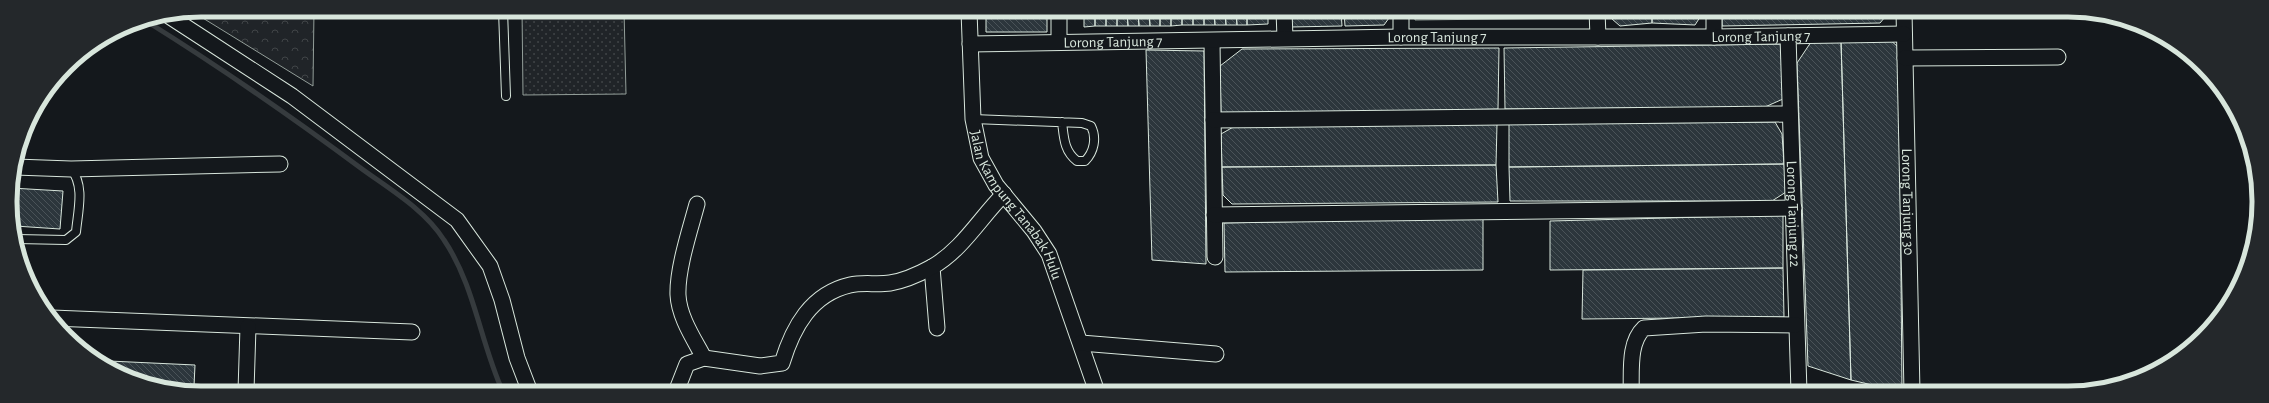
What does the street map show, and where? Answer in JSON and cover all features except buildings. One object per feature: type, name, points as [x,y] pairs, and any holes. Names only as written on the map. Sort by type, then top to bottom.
[{"type":"street","name":"Jalan Kampung Tanabak Hulu","points":[[969,17],[973,119],[981,158],[996,185],[1034,231],[1049,254],[1095,386]]},
{"type":"street","points":[[1059,17],[1059,42]]},
{"type":"street","points":[[1284,17],[1285,38]]},
{"type":"street","points":[[1401,17],[1401,37]]},
{"type":"street","points":[[1597,17],[1598,37]]},
{"type":"street","points":[[1714,17],[1714,37]]},
{"type":"street","name":"Lorong Tanjung 30","points":[[1904,17],[1912,386]]},
{"type":"street","points":[[174,19],[292,96],[457,220],[490,266],[517,358],[528,386]]},
{"type":"street","name":"Lorong Tanjung 7","points":[[970,44],[1212,41],[1285,38],[1714,37],[1904,34]]},
{"type":"street","name":"Lorong Tanjung 22","points":[[1788,36],[1799,386]]},
{"type":"street","points":[[1212,41],[1215,257]]},
{"type":"street","points":[[1905,58],[2058,58]]},
{"type":"street","points":[[1213,120],[1790,114]]},
{"type":"street","points":[[21,168],[71,169],[280,164]]},
{"type":"street","points":[[678,386],[687,364],[704,358],[760,366],[782,363],[802,316],[814,304],[833,291],[851,285],[890,283],[932,268],[950,254],[1004,194]]},
{"type":"street","points":[[697,204],[684,254],[678,295],[682,316],[704,358]]},
{"type":"street","points":[[1214,215],[1794,208]]},
{"type":"street","points":[[932,268],[937,328]]},
{"type":"street","points":[[59,318],[248,327],[412,332]]},
{"type":"street","points":[[1631,386],[1632,355],[1640,333],[1644,328],[1706,324],[1796,325]]},
{"type":"street","points":[[246,386],[248,327]]},
{"type":"street","points":[[1081,343],[1216,354]]},
{"type":"lane","points":[[503,17],[506,96]]},
{"type":"lane","points":[[973,119],[1062,122],[1082,123],[1091,126],[1094,132],[1094,141],[1090,156],[1084,161],[1077,161],[1071,156],[1065,146],[1062,122]]},
{"type":"lane","points":[[21,239],[66,240],[76,232],[80,186],[78,178],[71,169]]},
{"type":"green space","points":[[201,17],[314,17],[313,86]]},
{"type":"green space","points":[[522,17],[624,17],[626,94],[523,95]]},
{"type":"green space","points":[[1415,17],[1585,17],[1585,18],[1415,20]]},
{"type":"waterway","points":[[151,24],[282,111],[407,201],[427,219],[444,240],[463,276],[488,354],[500,386]]}]
